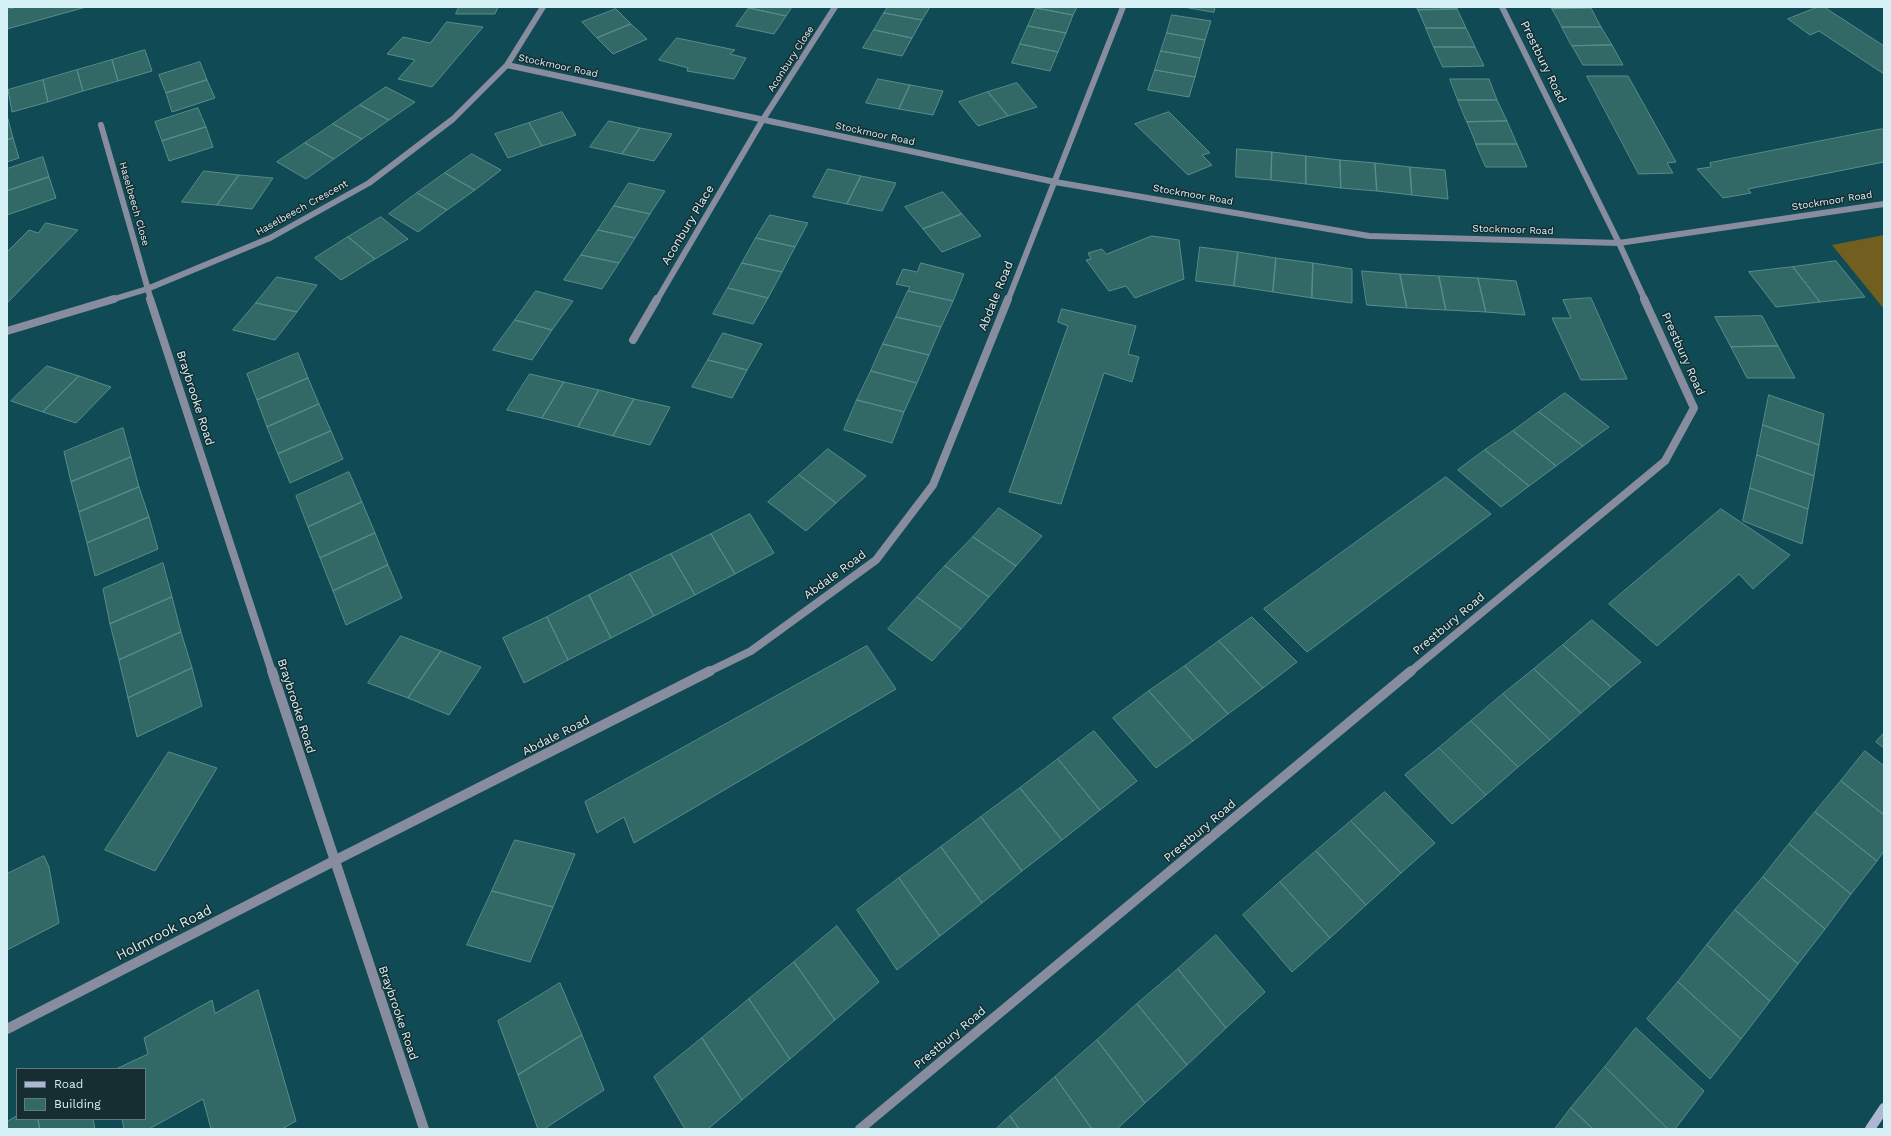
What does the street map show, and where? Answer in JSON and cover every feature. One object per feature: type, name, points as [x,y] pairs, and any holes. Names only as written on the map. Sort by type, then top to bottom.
[{"type":"street","name":"Haselbeech Crescent","points":[[7,331],[147,290],[270,238],[369,183],[453,119],[507,65],[543,7]]},
{"type":"street","name":"Aconbury Close","points":[[762,121],[835,7]]},
{"type":"street","name":"Abdale Road","points":[[334,861],[751,651],[876,560],[933,485],[1055,182],[1123,7]]},
{"type":"street","name":"Prestbury Road","points":[[860,1129],[1665,461],[1694,408],[1620,243],[1502,7]]},
{"type":"street","name":"Stockmoor Road","points":[[507,65],[762,121],[1055,182],[1369,236],[1620,243],[1884,204]]},
{"type":"street","name":"Aconbury Place","points":[[633,340],[762,121]]},
{"type":"street","name":"Haselbeech Close","points":[[101,125],[147,290]]},
{"type":"street","name":"Braybrooke Road","points":[[147,290],[334,861],[424,1129]]},
{"type":"street","name":"Holmrook Road","points":[[7,1029],[334,861]]},
{"type":"street","points":[[1870,1129],[1884,1108]]},
{"type":"shaded area","points":[[1884,235],[1884,309],[1832,245]]},
{"type":"building","points":[[17,7],[86,7],[7,29],[7,10]]},
{"type":"building","points":[[459,7],[498,7],[495,14],[456,14]]},
{"type":"building","points":[[792,7],[786,16],[749,8]]},
{"type":"building","points":[[888,7],[930,7],[922,20],[884,13]]},
{"type":"building","points":[[1077,7],[1073,15],[1036,8]]},
{"type":"building","points":[[1184,7],[1215,7],[1214,12]]},
{"type":"building","points":[[1417,7],[1457,7],[1457,9],[1418,10]]},
{"type":"building","points":[[1551,7],[1590,7],[1591,8],[1552,9]]},
{"type":"building","points":[[1818,7],[1824,7],[1884,46],[1884,74],[1819,31],[1810,35],[1788,19]]},
{"type":"building","points":[[749,8],[786,16],[774,34],[736,26]]},
{"type":"building","points":[[1036,8],[1073,15],[1066,33],[1028,26]]},
{"type":"building","points":[[1591,8],[1601,27],[1562,27],[1552,9]]},
{"type":"building","points":[[616,9],[631,24],[597,38],[582,22]]},
{"type":"building","points":[[1457,9],[1466,28],[1426,28],[1418,10]]},
{"type":"building","points":[[884,13],[922,20],[912,38],[874,30]]},
{"type":"building","points":[[1172,15],[1211,21],[1205,40],[1167,33]]},
{"type":"building","points":[[447,22],[483,27],[432,87],[398,79],[415,60],[387,54],[403,37],[430,43]]},
{"type":"building","points":[[631,24],[647,39],[613,54],[597,38]]},
{"type":"building","points":[[1028,26],[1066,33],[1058,52],[1020,44]]},
{"type":"building","points":[[1562,27],[1601,27],[1612,45],[1572,46]]},
{"type":"building","points":[[1426,28],[1466,28],[1475,47],[1434,47]]},
{"type":"building","points":[[874,30],[912,38],[902,56],[863,48]]},
{"type":"building","points":[[1167,33],[1205,40],[1200,58],[1161,51]]},
{"type":"building","points":[[677,38],[735,50],[730,54],[746,58],[734,79],[687,71],[688,68],[659,60]]},
{"type":"building","points":[[1020,44],[1058,52],[1050,71],[1012,63]]},
{"type":"building","points":[[1612,45],[1623,65],[1583,65],[1572,46]]},
{"type":"building","points":[[1434,47],[1475,47],[1484,66],[1443,67]]},
{"type":"building","points":[[145,50],[152,71],[118,81],[112,60]]},
{"type":"building","points":[[1161,51],[1200,58],[1195,77],[1155,70]]},
{"type":"building","points":[[112,60],[118,81],[83,91],[77,70]]},
{"type":"building","points":[[200,62],[207,80],[166,93],[159,75]]},
{"type":"building","points":[[77,70],[83,91],[48,102],[43,80]]},
{"type":"building","points":[[1155,70],[1195,77],[1189,97],[1148,90]]},
{"type":"building","points":[[1587,76],[1628,76],[1676,162],[1667,163],[1673,173],[1639,174]]},
{"type":"building","points":[[878,79],[910,85],[899,109],[866,103]]},
{"type":"building","points":[[1450,79],[1489,79],[1497,100],[1458,100]]},
{"type":"building","points":[[43,80],[48,102],[12,112],[8,90]]},
{"type":"building","points":[[207,80],[215,98],[172,112],[166,93]]},
{"type":"building","points":[[1017,83],[1037,107],[1008,116],[988,92]]},
{"type":"building","points":[[910,85],[943,91],[933,115],[899,109]]},
{"type":"building","points":[[386,87],[415,102],[389,120],[360,105]]},
{"type":"building","points":[[988,92],[1008,116],[978,126],[959,102]]},
{"type":"building","points":[[1458,100],[1497,100],[1507,121],[1467,122]]},
{"type":"building","points":[[360,105],[389,120],[362,139],[333,124]]},
{"type":"building","points":[[198,108],[206,127],[162,141],[155,122]]},
{"type":"building","points":[[562,112],[576,135],[542,146],[529,123]]},
{"type":"building","points":[[1169,112],[1210,153],[1202,155],[1212,165],[1188,175],[1135,124]]},
{"type":"building","points":[[8,119],[13,138],[7,140],[7,120]]},
{"type":"building","points":[[609,121],[640,128],[622,154],[590,147]]},
{"type":"building","points":[[1507,121],[1517,144],[1476,144],[1467,122]]},
{"type":"building","points":[[529,123],[542,146],[508,158],[495,134]]},
{"type":"building","points":[[333,124],[362,139],[334,159],[305,143]]},
{"type":"building","points":[[206,127],[213,147],[169,161],[162,141]]},
{"type":"building","points":[[640,128],[672,134],[654,161],[622,154]]},
{"type":"building","points":[[1882,129],[1884,131],[1884,162],[1748,189],[1751,193],[1723,198],[1697,169],[1711,167],[1710,163]]},
{"type":"building","points":[[13,138],[19,158],[7,162],[7,140]]},
{"type":"building","points":[[305,143],[334,159],[306,179],[277,162]]},
{"type":"building","points":[[1476,144],[1517,144],[1527,167],[1486,167]]},
{"type":"building","points":[[1237,149],[1272,152],[1271,180],[1236,177]]},
{"type":"building","points":[[1272,152],[1306,156],[1306,184],[1271,180]]},
{"type":"building","points":[[472,154],[501,170],[475,190],[445,173]]},
{"type":"building","points":[[1306,156],[1340,160],[1341,188],[1306,184]]},
{"type":"building","points":[[43,157],[49,177],[7,191],[7,169]]},
{"type":"building","points":[[1340,160],[1375,163],[1377,191],[1341,188]]},
{"type":"building","points":[[1375,163],[1410,167],[1412,195],[1377,191]]},
{"type":"building","points":[[1410,167],[1445,170],[1448,199],[1412,195]]},
{"type":"building","points":[[828,169],[861,176],[847,204],[813,197]]},
{"type":"building","points":[[204,171],[239,175],[217,205],[182,202]]},
{"type":"building","points":[[445,173],[475,190],[447,210],[417,193]]},
{"type":"building","points":[[239,175],[273,178],[252,209],[217,205]]},
{"type":"building","points":[[861,176],[896,183],[882,211],[847,204]]},
{"type":"building","points":[[49,177],[56,198],[7,215],[7,191]]},
{"type":"building","points":[[629,183],[665,191],[650,214],[614,206]]},
{"type":"building","points":[[943,192],[962,214],[923,229],[905,207]]},
{"type":"building","points":[[417,193],[447,210],[418,232],[389,214]]},
{"type":"building","points":[[614,206],[650,214],[635,238],[598,230]]},
{"type":"building","points":[[962,214],[981,236],[942,252],[923,229]]},
{"type":"building","points":[[770,215],[808,223],[795,247],[756,238]]},
{"type":"building","points":[[381,217],[408,239],[375,259],[348,237]]},
{"type":"building","points":[[46,223],[78,230],[7,303],[7,252],[29,230],[38,233]]},
{"type":"building","points":[[598,230],[635,238],[619,263],[581,255]]},
{"type":"building","points":[[1152,236],[1179,240],[1184,279],[1135,298],[1126,286],[1109,291],[1086,260],[1091,259],[1088,253],[1102,249],[1106,254]]},
{"type":"building","points":[[348,237],[375,259],[341,280],[315,258]]},
{"type":"building","points":[[756,238],[795,247],[782,272],[742,263]]},
{"type":"building","points":[[1200,247],[1238,252],[1234,286],[1196,281]]},
{"type":"building","points":[[1238,252],[1276,258],[1273,292],[1234,286]]},
{"type":"building","points":[[581,255],[619,263],[602,289],[564,280]]},
{"type":"building","points":[[1276,258],[1313,263],[1312,298],[1273,292]]},
{"type":"building","points":[[1836,261],[1865,297],[1820,302],[1793,267]]},
{"type":"building","points":[[742,263],[782,272],[768,298],[728,288]]},
{"type":"building","points":[[921,263],[964,274],[953,301],[908,291],[910,287],[896,284],[903,269],[917,272]]},
{"type":"building","points":[[1313,263],[1352,269],[1352,303],[1312,298]]},
{"type":"building","points":[[1793,267],[1820,302],[1776,307],[1749,272]]},
{"type":"building","points":[[1362,271],[1400,274],[1407,308],[1367,305]]},
{"type":"building","points":[[1400,274],[1439,276],[1446,310],[1407,308]]},
{"type":"building","points":[[1439,276],[1478,278],[1486,312],[1446,310]]},
{"type":"building","points":[[277,277],[317,285],[297,312],[256,303]]},
{"type":"building","points":[[1478,278],[1516,281],[1525,315],[1486,312]]},
{"type":"building","points":[[728,288],[768,298],[753,324],[713,314]]},
{"type":"building","points":[[536,291],[573,301],[552,330],[515,320]]},
{"type":"building","points":[[908,291],[953,301],[941,327],[896,317]]},
{"type":"building","points":[[1591,298],[1627,379],[1581,380],[1552,318],[1571,318],[1563,300]]},
{"type":"building","points":[[256,303],[297,312],[275,340],[233,330]]},
{"type":"building","points":[[1062,309],[1136,326],[1128,354],[1139,357],[1132,382],[1104,373],[1061,504],[1009,492],[1068,326],[1058,322]]},
{"type":"building","points":[[1762,316],[1778,346],[1731,347],[1715,317]]},
{"type":"building","points":[[896,317],[941,327],[929,355],[883,344]]},
{"type":"building","points":[[515,320],[552,330],[532,360],[493,350]]},
{"type":"building","points":[[723,333],[762,344],[747,370],[708,360]]},
{"type":"building","points":[[883,344],[929,355],[917,383],[871,371]]},
{"type":"building","points":[[1778,346],[1795,378],[1747,378],[1731,347]]},
{"type":"building","points":[[298,353],[308,378],[257,400],[247,374]]},
{"type":"building","points":[[708,360],[747,370],[732,398],[692,387]]},
{"type":"building","points":[[47,366],[79,376],[43,412],[11,401]]},
{"type":"building","points":[[871,371],[917,383],[904,412],[857,400]]},
{"type":"building","points":[[530,374],[564,382],[542,418],[507,410]]},
{"type":"building","points":[[79,376],[111,387],[76,423],[43,412]]},
{"type":"building","points":[[308,378],[319,404],[267,427],[257,400]]},
{"type":"building","points":[[564,382],[599,390],[578,427],[542,418]]},
{"type":"building","points":[[599,390],[634,399],[613,436],[578,427]]},
{"type":"building","points":[[1565,393],[1609,427],[1583,446],[1539,412]]},
{"type":"building","points":[[1769,395],[1824,414],[1819,445],[1763,425]]},
{"type":"building","points":[[634,399],[670,407],[650,445],[613,436]]},
{"type":"building","points":[[857,400],[904,412],[892,443],[844,430]]},
{"type":"building","points":[[319,404],[331,431],[278,454],[267,427]]},
{"type":"building","points":[[1539,412],[1583,446],[1556,466],[1513,431]]},
{"type":"building","points":[[1763,425],[1819,445],[1814,476],[1757,455]]},
{"type":"building","points":[[123,428],[131,457],[71,482],[64,452]]},
{"type":"building","points":[[331,431],[343,459],[290,483],[278,454]]},
{"type":"building","points":[[1513,431],[1556,466],[1529,486],[1485,450]]},
{"type":"building","points":[[828,449],[866,476],[836,503],[799,475]]},
{"type":"building","points":[[1485,450],[1529,486],[1501,507],[1458,470]]},
{"type":"building","points":[[1757,455],[1814,476],[1808,509],[1750,488]]},
{"type":"building","points":[[131,457],[139,487],[79,512],[71,482]]},
{"type":"building","points":[[349,472],[362,502],[308,527],[296,496]]},
{"type":"building","points":[[799,475],[836,503],[806,531],[768,502]]},
{"type":"building","points":[[1446,477],[1491,514],[1307,652],[1264,609]]},
{"type":"building","points":[[139,487],[149,517],[87,543],[79,512]]},
{"type":"building","points":[[1750,488],[1808,509],[1802,544],[1743,521]]},
{"type":"building","points":[[362,502],[375,533],[320,558],[308,527]]},
{"type":"building","points":[[999,508],[1042,536],[1016,566],[973,537]]},
{"type":"building","points":[[1721,509],[1790,555],[1753,589],[1739,574],[1657,646],[1609,604]]},
{"type":"building","points":[[750,514],[774,553],[735,574],[711,534]]},
{"type":"building","points":[[149,517],[158,549],[95,576],[87,543]]},
{"type":"building","points":[[375,533],[388,565],[333,591],[320,558]]},
{"type":"building","points":[[711,534],[735,574],[695,595],[671,554]]},
{"type":"building","points":[[973,537],[1016,566],[989,597],[945,566]]},
{"type":"building","points":[[671,554],[695,595],[654,616],[630,574]]},
{"type":"building","points":[[163,563],[172,597],[110,624],[103,589]]},
{"type":"building","points":[[388,565],[402,598],[346,625],[333,591]]},
{"type":"building","points":[[945,566],[989,597],[961,629],[917,597]]},
{"type":"building","points":[[630,574],[654,616],[611,638],[589,595]]},
{"type":"building","points":[[589,595],[611,638],[568,660],[547,617]]},
{"type":"building","points":[[172,597],[181,632],[119,660],[110,624]]},
{"type":"building","points":[[917,597],[961,629],[932,661],[888,629]]},
{"type":"building","points":[[547,617],[568,660],[524,683],[503,638]]},
{"type":"building","points":[[1252,617],[1297,662],[1263,688],[1219,641]]},
{"type":"building","points":[[1592,620],[1641,662],[1611,687],[1563,645]]},
{"type":"building","points":[[181,632],[192,668],[128,698],[119,660]]},
{"type":"building","points":[[401,636],[441,651],[408,698],[368,683]]},
{"type":"building","points":[[1219,641],[1263,688],[1228,714],[1185,666]]},
{"type":"building","points":[[1563,645],[1611,687],[1581,713],[1534,669]]},
{"type":"building","points":[[867,646],[896,689],[634,843],[624,817],[597,833],[585,802]]},
{"type":"building","points":[[441,651],[481,667],[449,715],[408,698]]},
{"type":"building","points":[[1185,666],[1228,714],[1193,741],[1149,691]]},
{"type":"building","points":[[192,668],[202,706],[137,737],[128,698]]},
{"type":"building","points":[[1534,669],[1581,713],[1550,740],[1503,694]]},
{"type":"building","points":[[1149,691],[1193,741],[1156,768],[1113,718]]},
{"type":"building","points":[[1503,694],[1550,740],[1518,767],[1471,721]]},
{"type":"building","points":[[1471,721],[1518,767],[1486,795],[1439,748]]},
{"type":"building","points":[[1094,731],[1137,781],[1100,810],[1058,759]]},
{"type":"building","points":[[1884,733],[1884,748],[1876,742]]},
{"type":"building","points":[[1439,748],[1486,795],[1452,824],[1405,775]]},
{"type":"building","points":[[1865,751],[1884,766],[1884,815],[1841,781]]},
{"type":"building","points":[[169,752],[217,768],[155,871],[105,850]]},
{"type":"building","points":[[1058,759],[1100,810],[1062,840],[1020,788]]},
{"type":"building","points":[[1841,781],[1884,815],[1884,851],[1877,861],[1815,812]]},
{"type":"building","points":[[1020,788],[1062,840],[1022,871],[981,817]]},
{"type":"building","points":[[1385,792],[1435,843],[1401,873],[1351,821]]},
{"type":"building","points":[[1815,812],[1877,861],[1851,894],[1789,844]]},
{"type":"building","points":[[981,817],[1022,871],[982,903],[941,847]]},
{"type":"building","points":[[1351,821],[1401,873],[1366,905],[1316,851]]},
{"type":"building","points":[[515,840],[575,854],[553,907],[492,891]]},
{"type":"building","points":[[1789,844],[1851,894],[1825,929],[1763,877]]},
{"type":"building","points":[[941,847],[982,903],[940,936],[899,878]]},
{"type":"building","points":[[1316,851],[1366,905],[1330,938],[1280,882]]},
{"type":"building","points":[[44,856],[49,867],[59,923],[7,950],[7,874]]},
{"type":"building","points":[[1763,877],[1825,929],[1798,964],[1735,910]]},
{"type":"building","points":[[899,878],[940,936],[897,970],[857,910]]},
{"type":"building","points":[[1280,882],[1330,938],[1292,972],[1243,915]]},
{"type":"building","points":[[492,891],[553,907],[530,962],[467,945]]},
{"type":"building","points":[[1735,910],[1798,964],[1770,1001],[1707,945]]},
{"type":"building","points":[[837,926],[879,982],[835,1020],[794,962]]},
{"type":"building","points":[[1216,935],[1265,992],[1226,1028],[1178,969]]},
{"type":"building","points":[[1707,945],[1770,1001],[1741,1039],[1678,982]]},
{"type":"building","points":[[794,962],[835,1020],[790,1059],[749,999]]},
{"type":"building","points":[[1178,969],[1226,1028],[1187,1065],[1137,1004]]},
{"type":"building","points":[[1678,982],[1741,1039],[1710,1079],[1647,1019]]},
{"type":"building","points":[[560,983],[582,1035],[518,1075],[498,1021]]},
{"type":"building","points":[[258,990],[296,1121],[282,1129],[211,1129],[203,1099],[149,1129],[124,1129],[122,1120],[146,1120],[146,1068],[118,1068],[148,1054],[144,1038],[212,1000],[215,1013]]},
{"type":"building","points":[[749,999],[790,1059],[742,1100],[702,1038]]},
{"type":"building","points":[[1137,1004],[1187,1065],[1145,1103],[1097,1040]]},
{"type":"building","points":[[1636,1028],[1704,1091],[1675,1129],[1668,1129],[1605,1067]]},
{"type":"building","points":[[582,1035],[604,1090],[544,1129],[538,1129],[518,1075]]},
{"type":"building","points":[[702,1038],[742,1100],[708,1129],[685,1129],[654,1077]]},
{"type":"building","points":[[1097,1040],[1145,1103],[1117,1129],[1092,1129],[1055,1077]]},
{"type":"building","points":[[1605,1067],[1668,1129],[1593,1129],[1571,1108]]},
{"type":"building","points":[[1055,1077],[1092,1129],[1019,1129],[1010,1116]]},
{"type":"building","points":[[1571,1108],[1593,1129],[1555,1129]]},
{"type":"building","points":[[1010,1116],[1019,1129],[996,1129]]},
{"type":"building","points":[[16,1117],[16,1120],[38,1120],[40,1129],[7,1129],[7,1122]]},
{"type":"building","points":[[38,1120],[93,1120],[95,1129],[40,1129]]}]
